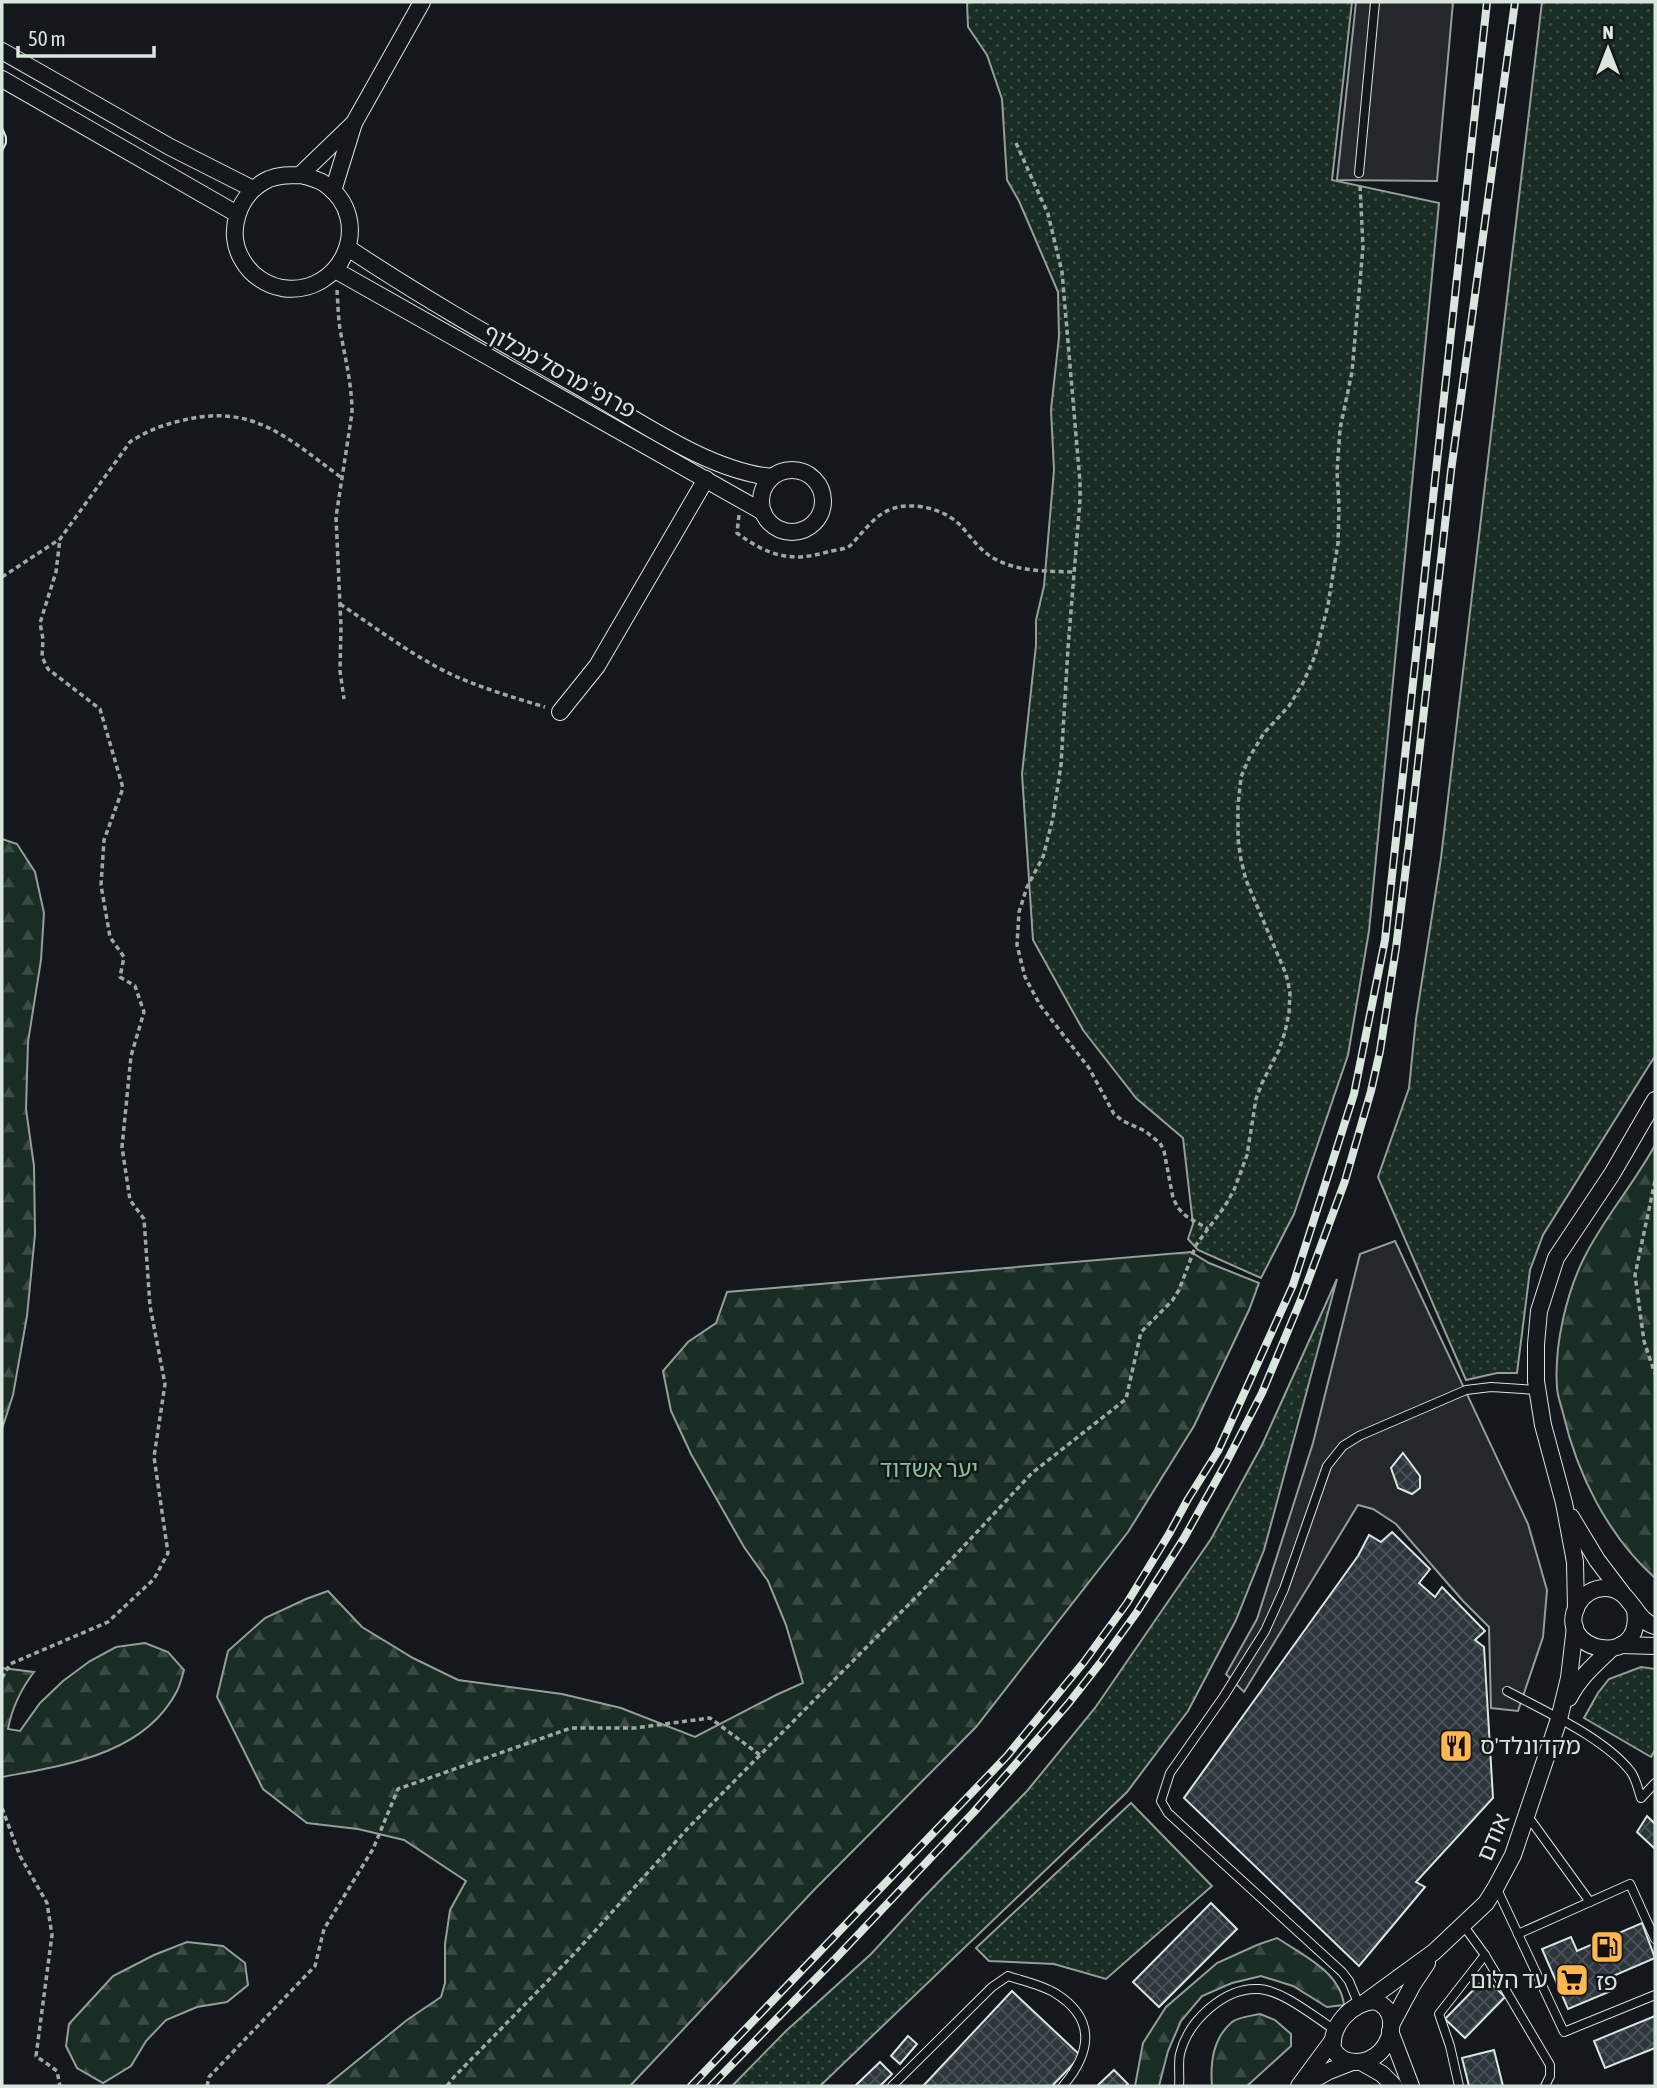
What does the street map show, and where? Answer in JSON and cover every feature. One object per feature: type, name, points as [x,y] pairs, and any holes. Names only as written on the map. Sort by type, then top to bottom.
[{"type":"street","points":[[333,191],[354,123],[422,2]]},
{"type":"street","points":[[2,51],[170,147],[253,189]]},
{"type":"street","points":[[2,79],[237,214]]},
{"type":"street","points":[[300,175],[354,123]]},
{"type":"street","points":[[284,175],[300,175],[317,179],[343,203],[349,218],[348,248],[335,270],[323,280],[309,287],[278,288],[251,272],[239,252],[234,230],[237,214],[253,189],[267,180],[284,175]]},
{"type":"street","name":"פרופ' מרסל מכלוף","points":[[348,248],[411,290],[680,444],[734,470],[772,477]]},
{"type":"street","name":"פרופ' מרסל מכלוף","points":[[335,270],[763,512]]},
{"type":"street","points":[[791,470],[802,471],[811,476],[822,493],[823,503],[815,522],[806,528],[786,531],[776,528],[768,521],[763,512],[762,493],[772,477],[781,471],[791,470]]},
{"type":"street","points":[[560,712],[597,666],[706,479]]},
{"type":"street","points":[[1655,1100],[1612,1174],[1556,1258],[1539,1311],[1536,1344],[1537,1390],[1543,1425],[1564,1503],[1575,1562],[1575,1627],[1579,1635],[1592,1647],[1655,1646]]},
{"type":"street","points":[[1564,1503],[1583,1539],[1622,1593]]},
{"type":"street","points":[[1576,1609],[1587,1594],[1595,1590],[1614,1589],[1628,1598],[1648,1624],[1655,1626]]},
{"type":"street","points":[[1616,1647],[1632,1634],[1635,1610]]},
{"type":"street","name":"אודם","points":[[1361,2004],[1434,1952],[1486,1903],[1496,1886],[1513,1855],[1559,1719],[1569,1678],[1575,1627]]},
{"type":"street","name":"אודם","points":[[1559,1719],[1575,1686],[1586,1672],[1616,1647]]},
{"type":"street","name":"אודם","points":[[1391,2028],[1413,1984],[1434,1952]]},
{"type":"street","points":[[1373,2001],[1384,2005],[1391,2015],[1391,2028],[1380,2052],[1329,2071],[1300,2086],[1345,2017],[1361,2004],[1373,2001]]},
{"type":"street","points":[[1391,2028],[1411,2086]]},
{"type":"street","points":[[1334,2035],[1335,2053],[1342,2060],[1356,2062],[1382,2074],[1394,2086]]},
{"type":"lane","points":[[1359,173],[1375,2]]},
{"type":"lane","points":[[1361,2004],[1342,1972],[1168,1813],[1161,1801],[1164,1787],[1170,1773],[1265,1631],[1284,1589],[1327,1466],[1343,1446],[1359,1436],[1465,1390],[1490,1387],[1537,1390]]},
{"type":"lane","points":[[1507,1690],[1559,1719],[1618,1758],[1633,1774],[1641,1798],[1655,1783]]},
{"type":"lane","points":[[1527,1815],[1590,1902]]},
{"type":"lane","points":[[1518,1934],[1630,1884],[1655,1939]]},
{"type":"lane","points":[[1496,1886],[1564,2032],[1655,1995]]},
{"type":"lane","points":[[1463,1925],[1485,1955],[1550,2065],[1550,2076],[1545,2086]]},
{"type":"lane","points":[[1460,2086],[1440,2014],[1485,1955]]},
{"type":"lane","points":[[892,2086],[992,1987],[1008,1976],[1054,1992],[1073,2007],[1086,2030],[1086,2051],[1076,2071],[1063,2086]]},
{"type":"lane","points":[[1179,2086],[1180,2055],[1191,2029],[1213,2006],[1237,1992],[1260,1989],[1278,1994],[1334,2035]]},
{"type":"path","points":[[1016,143],[1048,214],[1062,272],[1080,482],[1061,765],[1049,838],[1019,912],[1017,945],[1025,977],[1040,1005],[1089,1068],[1114,1114],[1153,1136],[1160,1143],[1173,1198],[1178,1208],[1208,1229]]},
{"type":"path","points":[[447,2086],[574,1954],[689,1827],[919,1593],[1032,1473],[1126,1399],[1141,1332],[1179,1290],[1196,1245],[1225,1206],[1242,1171],[1256,1099],[1279,1050],[1289,1013],[1290,992],[1286,974],[1246,880],[1241,860],[1238,806],[1241,777],[1264,733],[1289,706],[1303,683],[1315,656],[1334,574],[1338,530],[1337,472],[1340,429],[1352,372],[1363,247],[1359,173]]},
{"type":"path","points":[[335,270],[340,325],[352,400],[336,517],[340,671],[344,699]]},
{"type":"path","points":[[2,577],[60,539],[130,442],[141,434],[195,418],[220,415],[255,421],[293,443],[342,478]]},
{"type":"path","points":[[741,499],[737,533],[757,547],[784,557],[813,556],[849,547],[877,515],[889,509],[912,506],[934,510],[954,519],[984,553],[1010,566],[1039,571],[1074,572]]},
{"type":"path","points":[[2,1678],[10,1664],[108,1622],[154,1579],[168,1553],[154,1457],[165,1384],[150,1306],[144,1219],[130,1200],[122,1147],[131,1056],[144,1012],[135,986],[120,977],[124,957],[110,937],[102,885],[104,840],[122,788],[100,709],[48,669],[42,657],[40,623],[56,572],[60,539]]},
{"type":"path","points":[[340,604],[431,664],[457,677],[509,697],[560,712]]},
{"type":"path","points":[[1655,1181],[1634,1275],[1644,1341],[1655,1374]]},
{"type":"path","points":[[207,2086],[209,2077],[314,1966],[324,1929],[373,1849],[398,1789],[571,1728],[635,1728],[709,1718],[760,1755]]},
{"type":"path","points":[[2,1808],[20,1856],[47,1903],[52,1935],[36,2056],[57,2071],[61,2086]]},
{"type":"green space","points":[[967,2],[1352,2],[1332,180],[1439,203],[1369,931],[1348,1055],[1294,1214],[1261,1278],[1198,1250],[1188,1239],[1193,1224],[1183,1138],[1136,1098],[1083,1030],[1033,940],[1022,774],[1036,645],[1036,620],[1044,586],[1054,470],[1051,410],[1059,337],[1058,292],[1019,201],[1007,180],[1002,99],[987,55],[968,27]]},
{"type":"green space","points":[[1542,2],[1655,2],[1655,1056],[1543,1235],[1530,1270],[1517,1373],[1497,1373],[1466,1380],[1378,1177],[1409,1088],[1416,1019],[1441,858]]},
{"type":"green space","points":[[2,839],[17,844],[35,872],[44,913],[41,960],[28,1042],[26,1109],[34,1166],[35,1234],[27,1316],[13,1395],[2,1429]]},
{"type":"green space","points":[[1655,1145],[1655,1578],[1623,1543],[1586,1481],[1559,1400],[1557,1355],[1572,1288],[1584,1258]]},
{"type":"green space","name":"יער אשדוד","points":[[1191,1252],[1209,1263],[1259,1283],[1194,1426],[1128,1532],[976,1727],[813,1891],[630,2086],[326,2086],[407,2020],[441,1997],[445,1983],[445,1944],[450,1910],[466,1881],[404,1840],[358,1829],[307,1823],[263,1789],[217,1697],[228,1651],[265,1618],[328,1591],[362,1627],[413,1658],[458,1680],[562,1694],[621,1708],[695,1737],[803,1683],[786,1625],[768,1581],[744,1547],[691,1454],[671,1411],[663,1371],[688,1342],[716,1323],[727,1292]]},
{"type":"green space","points":[[1337,1279],[1264,1550],[1236,1620],[1188,1711],[1127,1792],[820,2086],[732,2086],[786,2031],[871,1954],[1027,1791],[1095,1708],[1211,1539],[1262,1445]]},
{"type":"green space","points":[[145,1643],[168,1652],[184,1670],[177,1691],[163,1713],[145,1730],[101,1754],[51,1768],[2,1777],[2,1668],[34,1672],[18,1699],[8,1729],[20,1731],[40,1703],[90,1661],[116,1647]]},
{"type":"green space","points":[[1641,1667],[1655,1669],[1655,1750],[1651,1757],[1584,1718],[1609,1679]]},
{"type":"green space","points":[[1131,1803],[1212,1886],[1106,1979],[1054,1964],[989,1961],[976,1948]]},
{"type":"green space","points":[[1277,1938],[1309,1958],[1328,1974],[1336,1983],[1344,2005],[1327,2007],[1293,1986],[1261,1976],[1232,1983],[1202,1996],[1181,2021],[1168,2051],[1159,2086],[1135,2086],[1143,2043],[1166,2007],[1217,1963]]},
{"type":"green space","points":[[187,1942],[223,1946],[245,1963],[248,1985],[227,2002],[197,2007],[166,2020],[146,2041],[131,2066],[103,2083],[77,2068],[66,2046],[69,2024],[113,1976]]},
{"type":"green space","points":[[1260,2014],[1275,2020],[1291,2034],[1291,2046],[1247,2086],[1212,2086],[1212,2060],[1217,2043],[1226,2028],[1235,2020]]},
{"type":"shaded area","points":[[1356,2],[1453,2],[1437,181],[1337,180]]},
{"type":"shaded area","points":[[1395,1241],[1528,1524],[1547,1590],[1543,1637],[1518,1711],[1491,1708],[1489,1627],[1396,1524],[1373,1509],[1358,1505],[1244,1692],[1226,1674],[1257,1619],[1313,1443],[1360,1254]]},
{"type":"building","points":[[2,128],[6,143],[2,151]]},
{"type":"building","points":[[1403,1453],[1420,1476],[1420,1488],[1412,1494],[1398,1488],[1391,1468]]},
{"type":"building","points":[[1392,1532],[1430,1569],[1419,1583],[1435,1597],[1442,1587],[1485,1631],[1475,1640],[1484,1647],[1493,1798],[1416,1882],[1425,1887],[1359,1966],[1184,1798],[1358,1556],[1369,1535],[1381,1542]]},
{"type":"building","points":[[1647,1816],[1655,1824],[1655,1849],[1637,1832]]},
{"type":"building","points":[[1211,1903],[1237,1929],[1159,2007],[1133,1982]]},
{"type":"building","points":[[1642,1923],[1655,1958],[1606,1979],[1611,1991],[1568,2009],[1542,1949],[1571,1937],[1577,1951]]},
{"type":"building","points":[[1485,1978],[1505,1997],[1465,2038],[1445,2019]]},
{"type":"building","points":[[1012,1991],[1081,2056],[1052,2086],[923,2086]]},
{"type":"building","points":[[1655,2016],[1655,2048],[1605,2068],[1594,2041]]},
{"type":"building","points":[[908,2036],[917,2044],[900,2064],[891,2056]]},
{"type":"building","points":[[1494,2050],[1503,2086],[1469,2086],[1462,2058]]},
{"type":"building","points":[[880,2062],[892,2074],[880,2086],[855,2086]]},
{"type":"building","points":[[1114,2070],[1128,2084],[1097,2086]]},
{"type":"railway","points":[[691,2086],[1007,1756],[1084,1662],[1127,1603],[1218,1451],[1293,1285],[1354,1094],[1385,940],[1487,2]]},
{"type":"railway","points":[[711,2086],[973,1813],[1101,1662],[1137,1612],[1184,1538],[1226,1463],[1262,1393],[1302,1297],[1345,1181],[1380,1051],[1409,843],[1451,471],[1515,2]]},
{"type":"place","name":"מקדונלד'ס","points":[[1456,1746]]},
{"type":"place","name":"פז","points":[[1607,1947]]},
{"type":"place","name":"עד הלום","points":[[1572,1980]]}]
